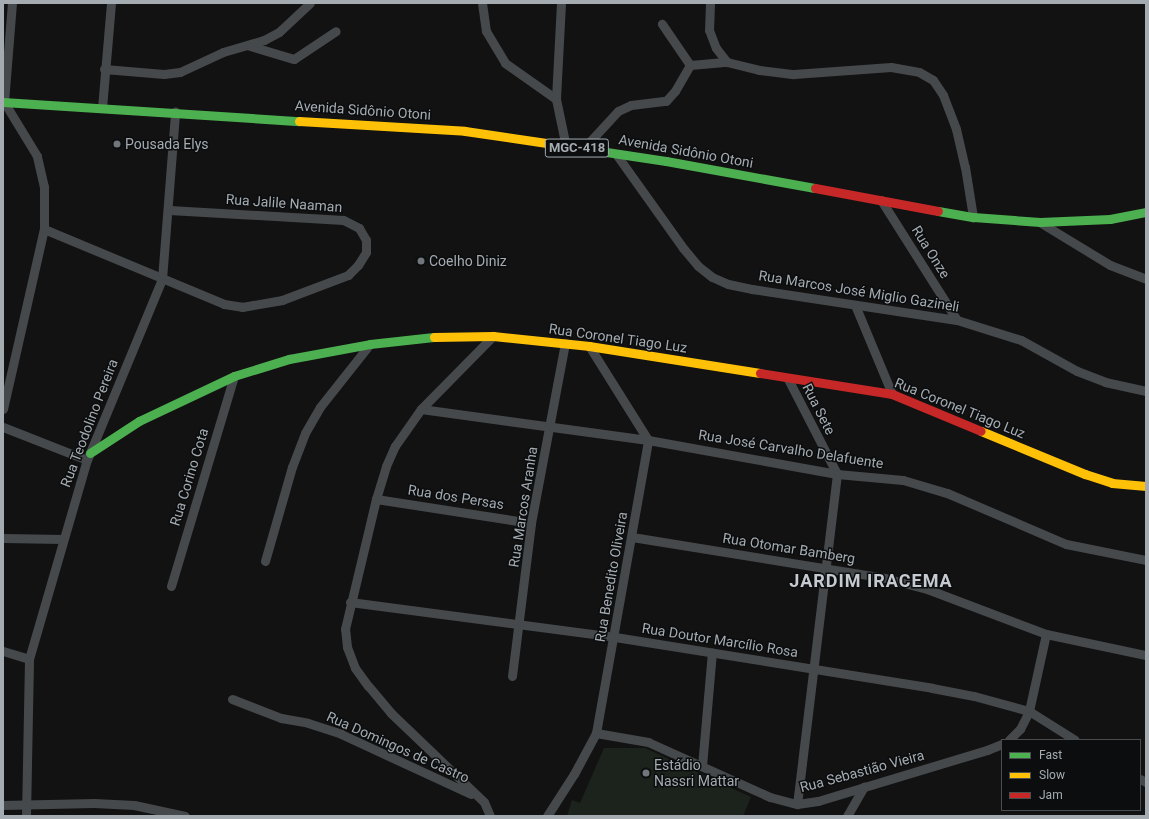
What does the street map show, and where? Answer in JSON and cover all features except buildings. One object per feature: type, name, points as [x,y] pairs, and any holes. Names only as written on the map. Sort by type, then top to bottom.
[{"type":"main road","name":"Avenida Sidônio Otoni","points":[[4,102],[465,131],[616,154],[973,217],[1040,222],[1110,219],[1146,212]]},
{"type":"main road","name":"Rua Coronel Tiago Luz","points":[[89,457],[139,421],[234,376],[289,359],[370,344],[432,337],[492,336],[589,346],[788,379],[892,394],[1085,474],[1112,483],[1146,486]]},
{"type":"street","points":[[3,409],[44,229],[44,187],[37,156],[4,102],[12,3]]},
{"type":"street","points":[[102,108],[104,69],[111,3]]},
{"type":"street","points":[[104,69],[169,74],[180,72],[223,52],[250,46],[279,32],[310,3]]},
{"type":"street","points":[[482,3],[486,31],[505,63],[556,100]]},
{"type":"street","points":[[561,3],[556,100],[566,147]]},
{"type":"street","points":[[710,3],[710,30],[716,48],[727,62]]},
{"type":"street","points":[[662,24],[690,65]]},
{"type":"street","points":[[250,46],[294,59],[336,32]]},
{"type":"street","points":[[690,65],[727,62],[759,70],[794,74],[892,67],[919,72],[933,80],[943,95],[956,129],[965,167],[973,217]]},
{"type":"street","points":[[583,149],[618,111],[640,103],[660,103],[672,96],[690,65]]},
{"type":"street","name":"Rua Teodolino Pereira","points":[[26,816],[28,659],[89,457],[162,279],[169,210],[175,112]]},
{"type":"street","name":"Rua Marcos José Miglio Gazineli","points":[[616,154],[683,248],[698,266],[712,277],[728,284],[752,289],[957,320],[1021,340],[1077,371],[1104,382],[1146,391]]},
{"type":"street","name":"Rua Onze","points":[[882,200],[957,320]]},
{"type":"street","name":"Rua Jalile Naaman","points":[[44,229],[224,304],[242,307],[258,306],[348,275],[358,265],[366,252],[366,240],[359,228],[343,220],[169,210]]},
{"type":"street","points":[[1040,222],[1110,265],[1146,279]]},
{"type":"street","points":[[855,305],[892,394]]},
{"type":"street","points":[[490,816],[484,802],[391,713],[355,668],[348,647],[345,629],[350,602],[376,499],[386,466],[395,446],[421,409],[492,336]]},
{"type":"street","name":"Rua Marcos Aranha","points":[[512,676],[520,626],[531,523],[551,425],[565,343]]},
{"type":"street","points":[[265,561],[292,467],[306,433],[320,407],[370,344]]},
{"type":"street","points":[[589,346],[648,440]]},
{"type":"street","name":"Rua Corino Cota","points":[[171,586],[234,376]]},
{"type":"street","name":"Rua Sete","points":[[788,379],[837,474]]},
{"type":"street","name":"Rua José Carvalho Delafuente","points":[[421,409],[551,425],[648,440],[837,474],[903,480],[947,493],[1066,544],[1146,560]]},
{"type":"street","points":[[3,427],[89,457]]},
{"type":"street","name":"Rua Benedito Oliveira","points":[[546,816],[574,774],[596,732],[615,636],[648,440]]},
{"type":"street","points":[[797,804],[827,568],[837,474]]},
{"type":"street","name":"Rua dos Persas","points":[[376,499],[531,523]]},
{"type":"street","name":"Rua Otomar Bamberg","points":[[632,537],[885,578],[927,589],[1046,634],[1146,655]]},
{"type":"street","points":[[3,538],[63,539]]},
{"type":"street","name":"Rua Doutor Marcílio Rosa","points":[[350,602],[520,626],[615,636],[967,694],[1029,711],[1073,739]]},
{"type":"street","points":[[1010,739],[1020,729],[1029,711],[1046,634]]},
{"type":"street","points":[[3,651],[28,659]]},
{"type":"street","points":[[702,766],[712,652]]},
{"type":"street","name":"Rua Domingos de Castro","points":[[232,699],[281,718],[308,723],[341,734],[444,780],[484,802]]},
{"type":"street","name":"Rua Sebastião Vieira","points":[[596,732],[648,742],[770,797],[797,804],[818,801],[988,750],[1001,744]]},
{"type":"street","points":[[847,816],[864,786]]},
{"type":"street","points":[[3,804],[26,805],[94,803],[134,805],[184,816]]},
{"type":"shaded area","name":"Estádio Nassri Mattar","points":[[604,748],[645,748],[751,797],[743,816],[567,816],[572,800],[580,803]]},
{"type":"traffic: fast","points":[[3,102],[299,121]]},
{"type":"traffic: fast","points":[[560,145],[666,161],[815,188]]},
{"type":"traffic: fast","points":[[938,211],[973,217],[1040,222],[1110,219],[1146,212]]},
{"type":"traffic: fast","points":[[90,453],[139,421],[234,376],[289,359],[370,344],[434,337]]},
{"type":"traffic: slow","points":[[299,121],[465,131],[560,145]]},
{"type":"traffic: slow","points":[[434,337],[493,336],[589,346],[760,373]]},
{"type":"traffic: slow","points":[[981,431],[1085,474],[1112,483],[1146,486]]},
{"type":"traffic: jam","points":[[815,188],[938,211]]},
{"type":"traffic: jam","points":[[760,373],[892,394],[981,431]]},
{"type":"place","name":"Pousada Elys","points":[[117,144]]},
{"type":"place","name":"Coelho Diniz","points":[[421,261]]},
{"type":"place","name":"Estádio Nassri Mattar","points":[[646,773]]},
{"type":"district","name":"JARDIM IRACEMA","points":[[871,581]]}]
